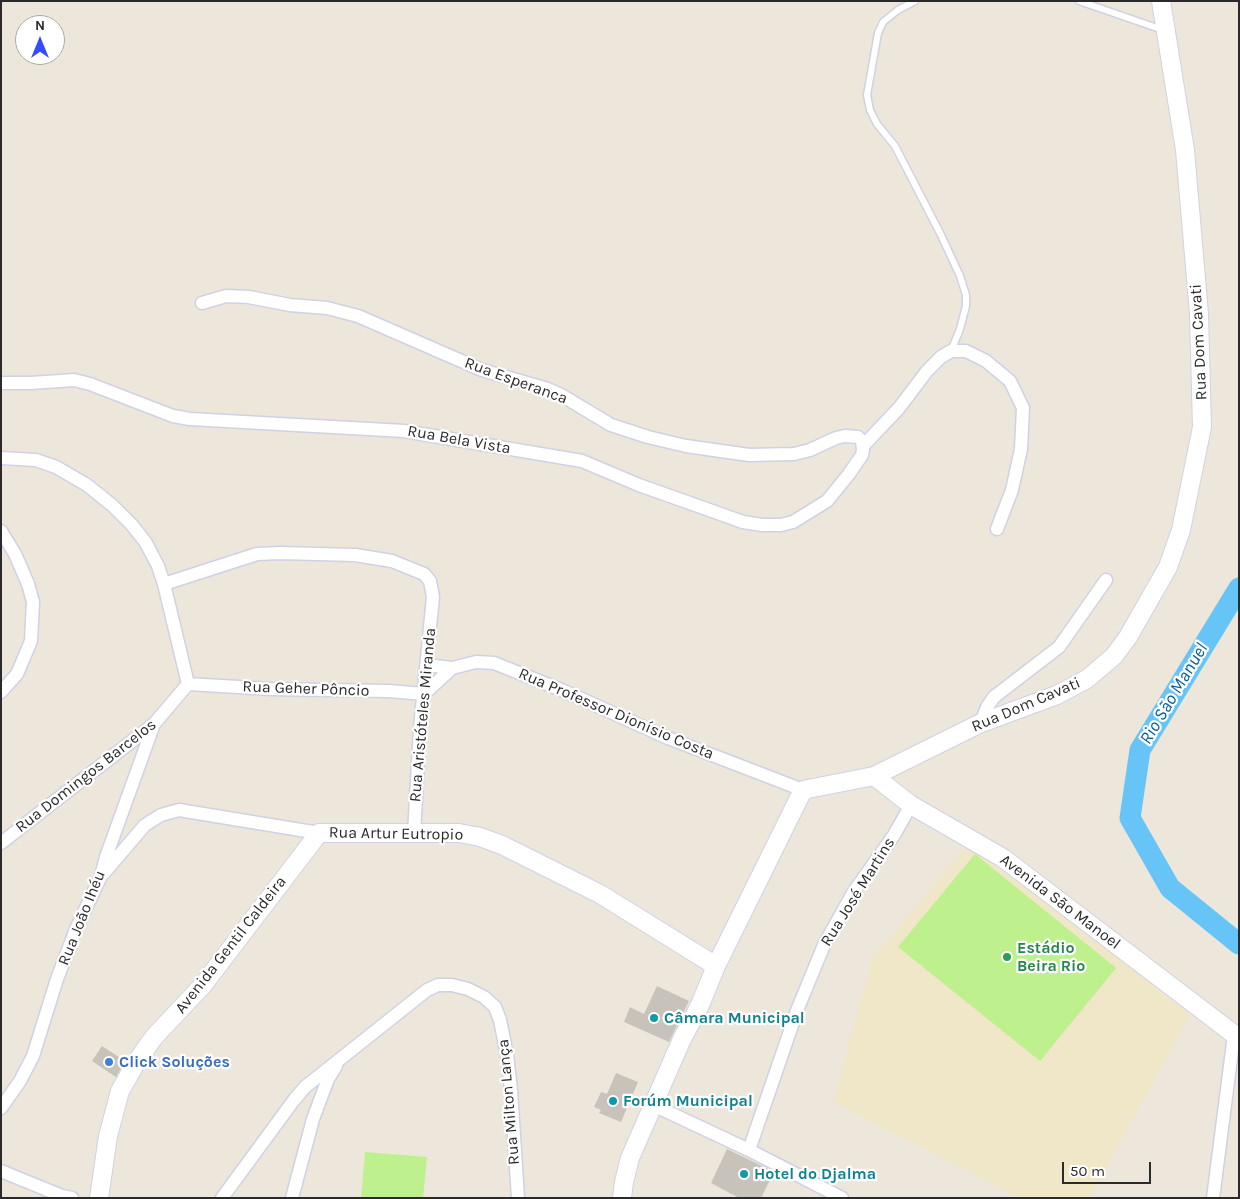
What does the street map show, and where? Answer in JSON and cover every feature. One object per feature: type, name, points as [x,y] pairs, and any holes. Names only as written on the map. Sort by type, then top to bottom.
[{"type":"main road","name":"Rua Dom Cavati","points":[[803,790],[874,776],[980,723],[1057,695],[1087,679],[1114,656],[1138,620],[1168,567],[1181,530],[1202,427],[1200,333],[1185,150],[1161,1]]},
{"type":"main road","name":"Avenida São Manoel","points":[[874,776],[911,805],[1003,858],[1236,1037]]},
{"type":"main road","points":[[622,1198],[630,1158],[682,1039],[803,790]]},
{"type":"main road","name":"Rua Artur Eutropio","points":[[318,833],[459,833],[480,837],[502,845],[600,894],[716,966]]},
{"type":"main road","name":"Avenida Gentil Caldeira","points":[[99,1198],[108,1136],[120,1091],[137,1061],[154,1036],[172,1020],[203,985],[318,833]]},
{"type":"street","name":"Rua Esperanca","points":[[202,303],[226,296],[249,296],[290,305],[327,308],[358,316],[482,370],[548,389],[611,425],[648,437],[686,446],[749,455],[794,454],[846,436],[860,442]]},
{"type":"street","points":[[951,352],[966,351],[986,361],[1010,381],[1023,408],[1019,457],[1012,490],[997,529]]},
{"type":"street","name":"Rua Bela Vista","points":[[1,383],[74,380],[90,384],[173,416],[190,419],[404,430],[582,461],[639,485],[743,522],[781,525],[793,522],[827,501],[862,455],[860,442],[899,408],[927,371],[941,357],[951,352]]},
{"type":"street","points":[[1,458],[36,460],[56,467],[87,485],[113,506],[146,543],[158,566],[164,584],[188,684]]},
{"type":"street","points":[[1,532],[15,554],[28,584],[33,602],[31,641],[16,674],[1,692]]},
{"type":"street","name":"Rua Aristóteles Miranda","points":[[164,584],[257,554],[355,555],[392,562],[424,574],[430,581],[433,597],[420,728],[414,833]]},
{"type":"street","points":[[980,723],[994,697],[1059,648],[1106,580]]},
{"type":"street","name":"Rua Professor Dionísio Costa","points":[[426,665],[452,668],[476,662],[494,663],[510,668],[564,690],[668,738],[803,790]]},
{"type":"street","points":[[424,694],[452,668]]},
{"type":"street","name":"Rua Geher Pôncio","points":[[188,684],[271,689],[389,691],[424,694]]},
{"type":"street","name":"Rua Domingos Barcelos","points":[[1,843],[154,724],[188,684]]},
{"type":"street","name":"Rua João Ihéu","points":[[1,1108],[20,1081],[33,1056],[60,970],[76,929],[101,876],[106,857],[154,724]]},
{"type":"street","name":"Rua José Martins","points":[[749,1150],[798,1008],[824,945],[853,893],[894,835],[911,805]]},
{"type":"street","name":"Rua Artur Eutropio","points":[[101,876],[145,825],[161,815],[179,810],[318,833]]},
{"type":"street","name":"Rua Milton Lança","points":[[222,1198],[294,1100],[306,1087],[427,990],[438,985],[452,985],[468,989],[484,997],[495,1008],[500,1020],[507,1055],[518,1198]]},
{"type":"street","points":[[1213,1198],[1236,1037]]},
{"type":"street","points":[[292,1198],[313,1119],[328,1079],[340,1060]]},
{"type":"street","points":[[654,1105],[749,1150],[842,1198]]},
{"type":"street","points":[[1,1171],[62,1196],[72,1198]]},
{"type":"lane","points":[[915,1],[898,10],[883,22],[878,33],[867,95],[870,110],[877,124],[895,146],[960,276],[966,295],[966,306],[951,352]]},
{"type":"lane","points":[[1078,1],[1166,31]]},
{"type":"shaded area","points":[[967,846],[1054,908],[1190,1015],[1089,1198],[1020,1198],[833,1102],[872,959]]},
{"type":"green space","name":"Estádio Beira Rio","points":[[975,854],[1116,968],[1040,1061],[898,947]]},
{"type":"green space","points":[[365,1152],[427,1157],[423,1198],[361,1198]]},
{"type":"building","name":"Câmara Municipal","points":[[657,986],[689,1001],[669,1042],[624,1022],[630,1007],[644,1014]]},
{"type":"building","name":"Click Soluções","points":[[102,1046],[125,1061],[116,1077],[92,1061]]},
{"type":"building","name":"Forúm Municipal","points":[[616,1073],[638,1082],[621,1122],[599,1113],[601,1110],[594,1107],[601,1092],[607,1094]]},
{"type":"building","name":"Hotel do Djalma","points":[[727,1149],[774,1172],[761,1198],[739,1198],[711,1183]]},
{"type":"waterway","name":"Rio São Manuel","points":[[1239,588],[1140,750],[1130,818],[1170,888],[1239,944]]},
{"type":"place","name":"Estádio Beira Rio","points":[[1007,957]]},
{"type":"place","name":"Câmara Municipal","points":[[654,1018]]},
{"type":"place","name":"Click Soluções","points":[[109,1062]]},
{"type":"place","name":"Forúm Municipal","points":[[613,1101]]},
{"type":"place","name":"Hotel do Djalma","points":[[744,1174]]}]
